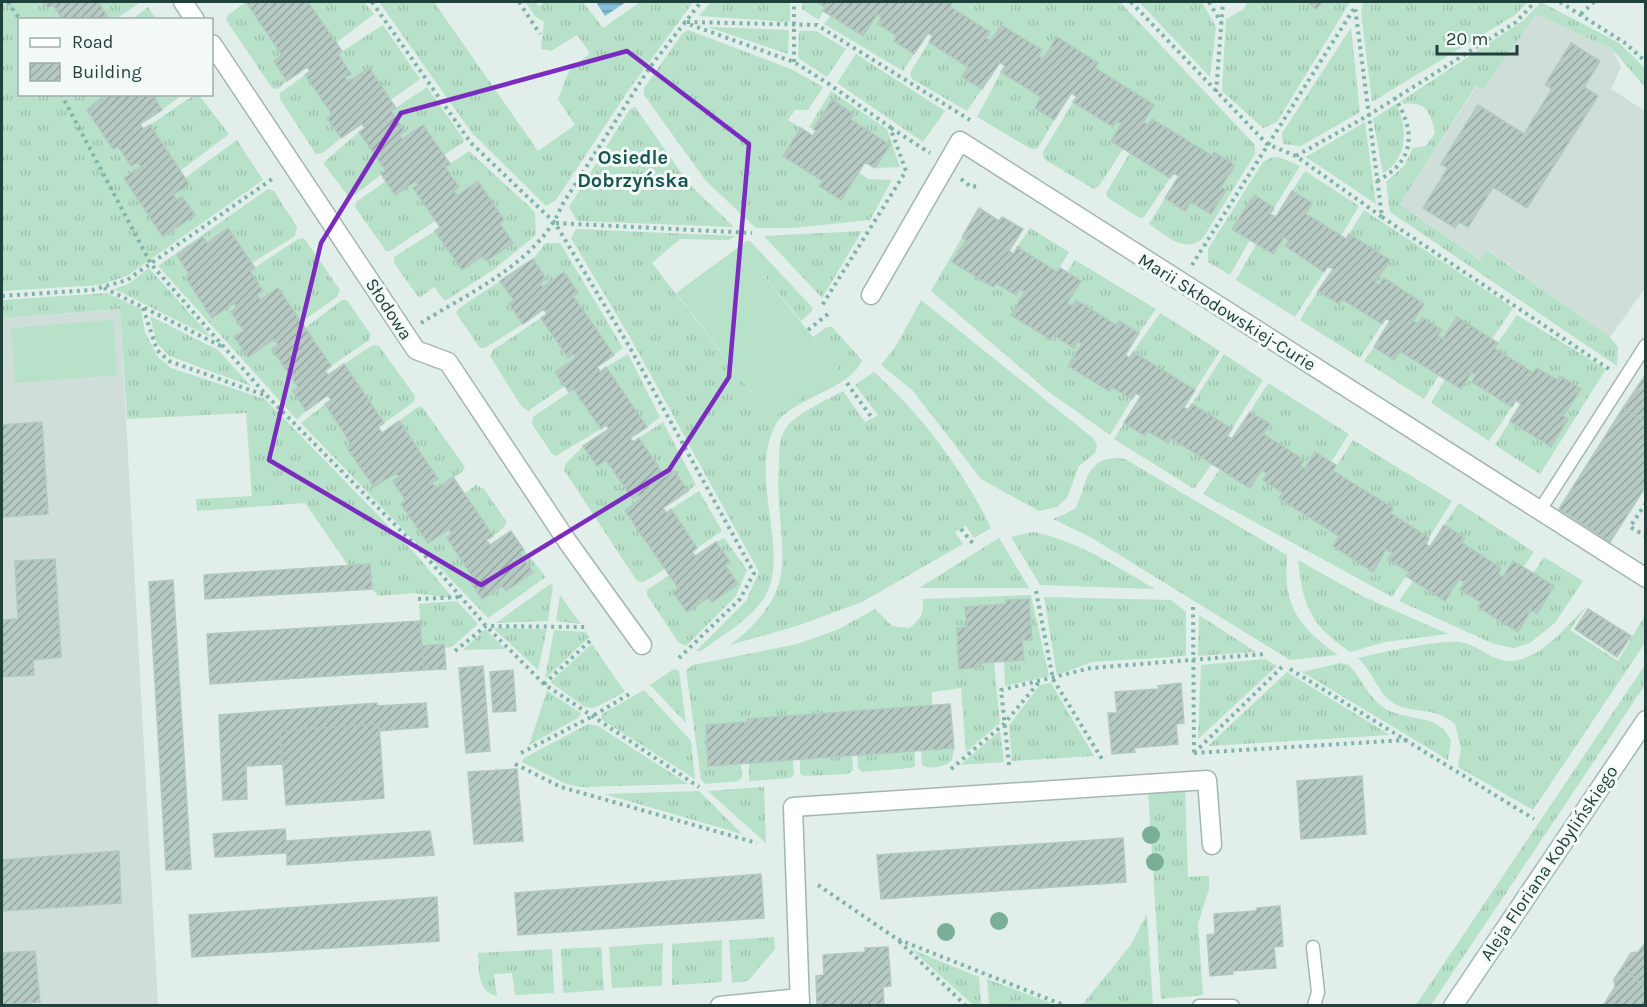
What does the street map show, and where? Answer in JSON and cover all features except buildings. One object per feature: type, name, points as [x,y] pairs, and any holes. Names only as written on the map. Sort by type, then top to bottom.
[{"type":"street","points":[[183,2],[194,18]]},
{"type":"street","name":"Słodowa","points":[[213,46],[416,350],[448,362],[567,541],[642,645]]},
{"type":"street","name":"Marii Skłodowskiej-Curie","points":[[870,295],[960,141],[1646,578]]},
{"type":"street","name":"Aleja Floriana Kobylińskiego","points":[[1453,1005],[1646,720]]},
{"type":"street","points":[[720,1005],[800,1002],[793,807],[1207,780],[1212,845]]},
{"type":"lane","points":[[1540,510],[1646,345]]},
{"type":"lane","points":[[1313,947],[1318,992],[1314,1005]]},
{"type":"lane","points":[[1199,1005],[1233,1005]]},
{"type":"path","points":[[8,2],[19,18]]},
{"type":"path","points":[[372,2],[471,143],[555,223],[630,346],[754,573],[740,599],[679,658]]},
{"type":"path","points":[[519,2],[540,34]]},
{"type":"path","points":[[406,333],[490,280],[530,251],[555,223],[562,205],[635,91],[683,22],[701,2]]},
{"type":"path","points":[[794,2],[794,62]]},
{"type":"path","points":[[1131,2],[1267,144],[1296,156],[1382,217],[1609,368],[1608,379]]},
{"type":"path","points":[[1209,2],[1221,23]]},
{"type":"path","points":[[1216,93],[1223,2]]},
{"type":"path","points":[[1296,156],[1369,115],[1516,22],[1535,2]]},
{"type":"path","points":[[1560,2],[1625,43],[1646,62]]},
{"type":"path","points":[[1581,14],[1594,2]]},
{"type":"path","points":[[1180,283],[1355,7],[1382,217]]},
{"type":"path","points":[[683,22],[817,25],[979,125]]},
{"type":"path","points":[[683,22],[794,62],[947,166]]},
{"type":"path","points":[[62,96],[151,264],[267,396],[422,552],[486,626],[544,684],[699,787]]},
{"type":"path","points":[[1377,181],[1391,174],[1401,163],[1408,149],[1410,130],[1405,114],[1395,98]]},
{"type":"path","points":[[821,307],[906,171],[891,127]]},
{"type":"path","points":[[2,296],[104,288],[126,280],[292,165]]},
{"type":"path","points":[[555,223],[752,233]]},
{"type":"path","points":[[104,288],[225,348]]},
{"type":"path","points":[[143,308],[157,350],[169,361],[267,396]]},
{"type":"path","points":[[808,330],[828,314]]},
{"type":"path","points":[[847,383],[872,418]]},
{"type":"path","points":[[1646,503],[1630,526],[1646,536]]},
{"type":"path","points":[[961,529],[975,546]]},
{"type":"path","points":[[1036,591],[1053,679],[1102,759]]},
{"type":"path","points":[[418,599],[461,597]]},
{"type":"path","points":[[1192,608],[1194,753]]},
{"type":"path","points":[[455,651],[486,626],[587,627]]},
{"type":"path","points":[[544,684],[593,638]]},
{"type":"path","points":[[1008,765],[1001,690],[1091,668],[1265,654]]},
{"type":"path","points":[[1194,753],[1284,665]]},
{"type":"path","points":[[1290,669],[1534,819]]},
{"type":"path","points":[[951,769],[1004,724],[1039,682]]},
{"type":"path","points":[[521,753],[591,717],[631,693]]},
{"type":"path","points":[[1194,753],[1406,740]]},
{"type":"path","points":[[515,764],[561,787],[757,843]]},
{"type":"path","points":[[795,868],[897,939],[966,1005]]},
{"type":"path","points":[[897,939],[1066,1005]]},
{"type":"highlighted area","points":[[627,51],[749,144],[729,377],[669,470],[481,585],[269,460],[321,243],[401,113]]},
{"type":"shaded area","points":[[1536,14],[1612,49],[1621,67],[1611,89],[1645,111],[1646,287],[1610,337],[1488,250],[1481,260],[1400,204],[1477,86],[1484,89]]},
{"type":"shaded area","points":[[120,309],[158,1005],[2,1006],[2,318]]},
{"type":"green space","points":[[2,2],[43,2],[48,8],[53,5],[62,18],[18,18],[18,96],[105,96],[87,110],[113,149],[118,146],[131,166],[138,162],[141,167],[124,178],[164,236],[195,215],[182,197],[177,200],[173,195],[189,184],[185,178],[237,140],[263,180],[127,276],[100,285],[2,291]]},
{"type":"green space","points":[[98,2],[141,2],[117,18],[109,18]]},
{"type":"green space","points":[[246,2],[282,55],[274,61],[287,81],[278,89],[272,88],[226,20],[228,15]]},
{"type":"green space","points":[[308,2],[364,2],[374,14],[336,43]]},
{"type":"green space","points":[[379,2],[434,2],[538,151],[575,125],[558,99],[569,71],[590,53],[577,35],[551,51],[541,49],[544,22],[535,16],[526,3],[535,2],[539,6],[545,2],[583,2],[603,28],[640,2],[693,2],[626,94],[556,200],[546,206],[472,133]]},
{"type":"green space","points":[[711,2],[790,2],[790,22],[699,16]]},
{"type":"green space","points":[[802,2],[817,2],[825,7],[819,20],[802,9]]},
{"type":"green space","points":[[952,2],[1120,2],[1255,145],[1255,154],[1203,238],[1189,245],[1182,244],[1149,224],[1165,198],[1185,210],[1191,202],[1211,214],[1226,190],[1221,187],[1235,165],[1215,152],[1212,156],[1152,119],[1148,125],[1143,122],[1154,105],[1095,68],[1057,38],[1043,59],[1038,56],[1041,50],[1002,25],[991,41],[986,38],[990,32],[950,7]]},
{"type":"green space","points":[[1139,2],[1202,2],[1216,27],[1210,77]]},
{"type":"green space","points":[[1247,2],[1308,2],[1316,9],[1323,2],[1350,2],[1277,122],[1263,128],[1222,91],[1226,19],[1244,9]]},
{"type":"green space","points":[[1363,2],[1528,2],[1515,15],[1372,102],[1361,12]]},
{"type":"green space","points":[[1541,2],[1619,43],[1645,68],[1645,87],[1612,49],[1536,14],[1484,89],[1476,86],[1400,204],[1480,260],[1487,250],[1610,337],[1618,347],[1617,366],[1390,212],[1386,182],[1404,166],[1413,148],[1426,146],[1435,133],[1432,120],[1426,110],[1418,104],[1404,104],[1401,101],[1524,20]]},
{"type":"green space","points":[[148,7],[155,18],[133,18]]},
{"type":"green space","points":[[877,14],[881,17],[878,24],[897,36],[894,42],[914,54],[903,71],[824,24],[830,16],[863,36]]},
{"type":"green space","points":[[383,25],[420,79],[391,100],[348,82],[345,77],[351,73],[338,54]]},
{"type":"green space","points":[[708,27],[789,30],[788,54]]},
{"type":"green space","points":[[1351,28],[1360,112],[1301,146],[1283,144],[1282,133]]},
{"type":"green space","points":[[688,30],[791,69],[823,87],[808,110],[795,110],[788,120],[801,128],[783,155],[823,181],[820,185],[859,172],[868,179],[892,180],[870,220],[793,228],[756,228],[706,181],[644,95],[644,88],[682,34]]},
{"type":"green space","points":[[799,31],[816,31],[846,49],[827,77],[798,58]]},
{"type":"green space","points":[[929,42],[968,67],[962,77],[982,89],[967,111],[912,79],[910,73]]},
{"type":"green space","points":[[856,54],[945,111],[923,142],[837,83]]},
{"type":"green space","points":[[1001,72],[1041,97],[1035,108],[1054,120],[1038,148],[1031,149],[977,117]]},
{"type":"green space","points":[[305,75],[332,114],[327,118],[341,138],[323,153],[316,154],[280,99],[280,93]]},
{"type":"green space","points":[[427,87],[465,141],[444,155],[423,125],[402,139],[399,135],[404,131],[391,111]]},
{"type":"green space","points":[[831,91],[887,129],[900,167],[875,168],[890,144],[850,119],[853,114],[832,100],[813,129],[809,127]]},
{"type":"green space","points":[[153,96],[181,96],[162,110]]},
{"type":"green space","points":[[193,96],[200,96],[229,134],[180,171],[150,125]]},
{"type":"green space","points":[[1073,102],[1112,127],[1116,121],[1122,124],[1111,141],[1123,149],[1099,186],[1094,189],[1044,159],[1043,152]]},
{"type":"green space","points":[[1396,104],[1403,122],[1403,142],[1397,160],[1383,173],[1373,119]]},
{"type":"green space","points":[[635,107],[690,185],[734,227],[577,221],[569,207],[630,109]]},
{"type":"green space","points":[[1365,122],[1376,204],[1306,157]]},
{"type":"green space","points":[[359,132],[386,171],[353,196],[348,196],[323,163]]},
{"type":"green space","points":[[469,151],[535,212],[536,235],[493,270],[445,301],[434,287],[419,298],[394,263],[394,257],[435,231],[462,270],[483,256],[486,261],[512,243],[500,224],[504,220],[478,181],[457,196],[454,191],[459,187],[445,167]]},
{"type":"green space","points":[[1130,153],[1170,178],[1144,217],[1140,218],[1108,198],[1106,193]]},
{"type":"green space","points":[[1279,157],[1300,166],[1274,208],[1253,195],[1232,228],[1250,240],[1230,275],[1208,262],[1208,249],[1263,162]]},
{"type":"green space","points":[[1305,171],[1359,206],[1341,236],[1306,214],[1312,203],[1292,191]]},
{"type":"green space","points":[[386,181],[395,195],[416,181],[418,185],[413,189],[435,221],[390,251],[386,251],[355,207],[356,202]]},
{"type":"green space","points":[[268,189],[274,191],[297,227],[295,236],[252,263],[228,228],[207,243],[203,238],[177,255],[190,275],[186,278],[212,318],[234,303],[237,307],[231,312],[244,331],[235,338],[248,357],[274,339],[278,345],[272,349],[298,387],[293,391],[306,411],[297,420],[158,266]]},
{"type":"green space","points":[[1364,210],[1513,308],[1492,339],[1457,317],[1443,339],[1438,336],[1442,330],[1422,317],[1418,324],[1413,321],[1424,303],[1384,279],[1379,285],[1375,282],[1389,260],[1349,234]]},
{"type":"green space","points":[[1030,228],[1069,252],[1057,272],[1017,247]]},
{"type":"green space","points":[[576,229],[736,236],[729,240],[680,239],[652,263],[772,418],[840,371],[813,337],[827,327],[832,327],[862,360],[856,370],[846,379],[793,408],[775,426],[768,447],[766,470],[774,562],[771,583],[762,601],[749,616],[701,651],[696,651],[746,601],[759,572],[631,339],[571,238]]},
{"type":"green space","points":[[862,231],[822,298],[764,236]]},
{"type":"green space","points":[[962,237],[966,240],[952,262],[993,287],[996,283],[1016,295],[1020,289],[1025,292],[1011,315],[1050,339],[1053,335],[1074,348],[1078,341],[1082,344],[1069,366],[1109,391],[1112,387],[1132,399],[1110,435],[1049,392],[931,291]]},
{"type":"green space","points":[[1284,237],[1289,240],[1285,247],[1324,272],[1295,317],[1236,280],[1256,244],[1272,254]]},
{"type":"green space","points":[[304,238],[340,290],[337,297],[301,322],[260,300],[257,295],[263,291],[250,271],[298,239]]},
{"type":"green space","points":[[750,241],[812,307],[812,311],[801,321],[740,246]]},
{"type":"green space","points":[[546,243],[560,243],[623,348],[614,355],[573,296],[578,293],[564,273],[543,287],[539,283],[546,278],[533,259]]},
{"type":"green space","points":[[740,246],[840,371],[772,418],[676,293]]},
{"type":"green space","points":[[1075,260],[1156,309],[1139,333],[1119,321],[1116,325],[1076,300],[1072,306],[1067,303],[1081,281],[1067,272]]},
{"type":"green space","points":[[149,268],[212,338],[114,289],[128,284]]},
{"type":"green space","points":[[500,281],[514,300],[509,304],[523,324],[485,348],[480,348],[456,313],[458,309]]},
{"type":"green space","points":[[1318,291],[1338,304],[1342,299],[1382,324],[1360,358],[1300,320]]},
{"type":"green space","points":[[107,293],[141,309],[145,333],[158,357],[171,368],[265,399],[412,550],[453,598],[414,593],[378,596],[372,589],[370,564],[348,565],[305,503],[197,511],[196,499],[252,496],[246,413],[127,419],[120,309],[2,318],[2,300]]},
{"type":"green space","points":[[342,300],[347,300],[371,335],[369,340],[331,366],[305,328]]},
{"type":"green space","points":[[921,300],[1093,438],[1097,445],[1095,453],[1079,466],[1067,498],[1057,507],[1039,511],[981,479],[913,391],[881,365],[896,346]]},
{"type":"green space","points":[[1160,313],[1220,351],[1195,390],[1133,352]]},
{"type":"green space","points":[[1517,315],[1606,369],[1540,474],[1495,445],[1510,421],[1551,446],[1568,419],[1563,416],[1580,389],[1560,376],[1557,380],[1537,368],[1533,373],[1494,348]]},
{"type":"green space","points":[[150,316],[218,350],[251,386],[169,356],[157,343]]},
{"type":"green space","points":[[541,318],[567,358],[574,354],[576,358],[556,372],[565,386],[528,411],[522,407],[490,356],[493,350]]},
{"type":"green space","points":[[113,320],[117,375],[15,383],[11,328]]},
{"type":"green space","points":[[373,345],[379,346],[415,396],[414,402],[384,423],[344,364]]},
{"type":"green space","points":[[1374,347],[1394,360],[1400,351],[1439,375],[1424,399],[1364,361]]},
{"type":"green space","points":[[628,354],[660,417],[647,427],[606,367]]},
{"type":"green space","points":[[1224,354],[1263,380],[1232,429],[1192,404]]},
{"type":"green space","points":[[874,372],[909,406],[940,444],[968,485],[991,528],[974,538],[966,526],[955,532],[963,544],[862,602],[797,626],[730,645],[755,623],[771,602],[779,582],[782,541],[778,492],[779,454],[784,432],[797,417],[843,391],[865,422],[878,415],[855,385]]},
{"type":"green space","points":[[1472,372],[1476,375],[1472,382],[1512,407],[1489,441],[1431,403],[1445,379],[1461,389]]},
{"type":"green space","points":[[1268,383],[1349,434],[1331,462],[1315,453],[1305,469],[1300,466],[1304,460],[1263,434],[1269,424],[1250,412]]},
{"type":"green space","points":[[574,389],[601,429],[556,456],[552,454],[532,424],[533,417]]},
{"type":"green space","points":[[325,404],[352,445],[348,448],[374,487],[396,473],[406,501],[401,504],[428,543],[449,529],[452,534],[447,538],[473,577],[469,580],[482,599],[502,586],[506,590],[533,572],[520,553],[524,550],[546,577],[488,618],[301,423]]},
{"type":"green space","points":[[419,406],[423,408],[465,467],[462,472],[436,489],[432,483],[438,479],[399,421]]},
{"type":"green space","points":[[663,422],[696,485],[688,491],[674,471],[665,477],[639,438]]},
{"type":"green space","points":[[1124,423],[1144,436],[1148,431],[1168,443],[1171,438],[1212,464],[1194,489],[1114,439]]},
{"type":"green space","points":[[1353,440],[1452,501],[1429,538],[1390,513],[1392,508],[1333,471]]},
{"type":"green space","points":[[583,446],[597,466],[606,460],[633,499],[638,495],[641,499],[625,511],[665,569],[643,582],[637,581],[564,470],[565,465]]},
{"type":"green space","points":[[1125,459],[1287,555],[1288,588],[1296,614],[1324,645],[1338,655],[1290,660],[1092,538],[1053,519],[1075,509],[1091,469],[1105,460]]},
{"type":"green space","points":[[1220,469],[1250,488],[1261,470],[1267,474],[1263,480],[1283,493],[1279,498],[1339,536],[1333,547],[1373,571],[1386,549],[1393,553],[1389,559],[1409,572],[1392,597],[1203,494]]},
{"type":"green space","points":[[476,485],[484,489],[507,522],[493,536],[464,494]]},
{"type":"green space","points":[[699,491],[722,531],[697,548],[671,509]]},
{"type":"green space","points":[[1459,503],[1534,552],[1523,567],[1513,561],[1503,577],[1498,574],[1501,568],[1462,543],[1465,538],[1444,525]]},
{"type":"green space","points":[[1033,532],[1066,541],[1081,548],[1155,589],[1040,585],[1011,537]]},
{"type":"green space","points":[[724,538],[747,570],[736,596],[686,646],[678,642],[647,595],[647,590],[669,575],[679,589],[674,593],[687,612],[708,598],[712,602],[738,585],[725,565],[729,561],[716,542]]},
{"type":"green space","points":[[999,538],[1029,588],[919,588]]},
{"type":"green space","points":[[1544,557],[1583,581],[1555,623],[1530,643],[1514,648],[1494,644],[1399,601],[1413,581],[1445,601],[1459,579],[1465,583],[1461,589],[1481,602],[1478,607],[1518,632],[1531,610],[1537,613],[1533,573]]},
{"type":"green space","points":[[1298,560],[1362,596],[1448,634],[1385,642],[1350,652],[1326,633],[1311,614],[1306,603]]},
{"type":"green space","points":[[550,584],[553,585],[548,621],[496,623]]},
{"type":"green space","points":[[560,595],[581,624],[556,621]]},
{"type":"green space","points":[[1031,595],[1049,676],[1005,686],[1004,661],[1024,660],[1022,640],[1032,639],[1029,599],[1006,600],[1006,604],[965,607],[967,627],[957,628],[959,668],[981,667],[981,663],[994,662],[1000,723],[966,752],[961,688],[932,692],[932,705],[706,725],[710,765],[741,763],[742,777],[739,781],[705,784],[701,779],[686,670],[693,665],[797,644],[837,630],[875,609],[892,626],[909,628],[921,616],[922,599]]},
{"type":"green space","points":[[1044,597],[1171,600],[1186,612],[1186,656],[1092,662],[1057,675]]},
{"type":"green space","points":[[457,601],[478,624],[452,647],[444,648],[443,644],[422,646],[419,604]]},
{"type":"green space","points":[[1587,606],[1570,630],[1618,661],[1645,615],[1645,643],[1533,810],[1458,767],[1461,748],[1455,724],[1439,714],[1408,709],[1393,703],[1383,694],[1358,658],[1424,645],[1459,642],[1501,660],[1514,661],[1526,658],[1549,644]]},
{"type":"green space","points":[[1199,615],[1256,652],[1198,656]]},
{"type":"green space","points":[[493,628],[547,629],[538,670]]},
{"type":"green space","points":[[485,629],[505,649],[463,650]]},
{"type":"green space","points":[[554,630],[586,632],[589,637],[545,679]]},
{"type":"green space","points":[[592,644],[625,692],[594,708],[585,707],[550,682]]},
{"type":"green space","points":[[1265,659],[1277,666],[1198,739],[1201,665]]},
{"type":"green space","points":[[1340,663],[1349,665],[1354,670],[1370,694],[1386,709],[1432,722],[1446,732],[1451,741],[1448,760],[1302,672]]},
{"type":"green space","points":[[1645,665],[1645,685],[1431,1005],[1416,1005]]},
{"type":"green space","points":[[674,669],[679,671],[686,723],[650,685]]},
{"type":"green space","points":[[1287,672],[1390,735],[1208,746]]},
{"type":"green space","points":[[1051,683],[1094,756],[1012,761],[1009,725],[1040,685]]},
{"type":"green space","points":[[644,690],[691,741],[695,779],[601,719],[602,714]]},
{"type":"green space","points":[[547,691],[581,713],[578,718],[529,745]]},
{"type":"green space","points":[[588,724],[598,726],[688,784],[581,787],[566,784],[522,762],[524,758]]},
{"type":"green space","points":[[1000,731],[1004,762],[960,765]]},
{"type":"green space","points":[[954,748],[952,760],[945,764],[937,767],[922,765],[921,751]]},
{"type":"green space","points":[[915,751],[915,766],[910,768],[862,772],[858,768],[857,755]]},
{"type":"green space","points":[[852,756],[853,770],[848,774],[804,776],[800,774],[800,759]]},
{"type":"green space","points":[[793,760],[794,774],[790,778],[749,781],[749,763]]},
{"type":"green space","points":[[764,787],[766,843],[708,791]]},
{"type":"green space","points":[[1185,788],[1188,877],[1209,876],[1209,889],[1198,924],[1203,995],[1161,999],[1148,790]]},
{"type":"green space","points":[[699,791],[742,834],[604,794]]},
{"type":"green space","points":[[1147,914],[1153,1005],[1082,1005],[1130,946]]},
{"type":"green space","points":[[774,937],[775,949],[748,981],[732,983],[729,940]]},
{"type":"green space","points":[[722,940],[722,982],[672,985],[672,944]]},
{"type":"green space","points":[[663,943],[662,986],[612,988],[609,947]]},
{"type":"green space","points":[[601,947],[604,990],[563,993],[561,949]]},
{"type":"green space","points":[[552,949],[554,993],[515,995],[512,973],[494,974],[497,996],[490,994],[482,985],[478,953]]},
{"type":"green space","points":[[911,949],[979,977],[981,1005],[973,1005]]},
{"type":"green space","points":[[987,979],[1056,1005],[989,1005]]},
{"type":"water","points":[[596,2],[626,2],[605,16]]},
{"type":"district","name":"Osiedle Dobrzyńska","points":[[633,168]]}]
